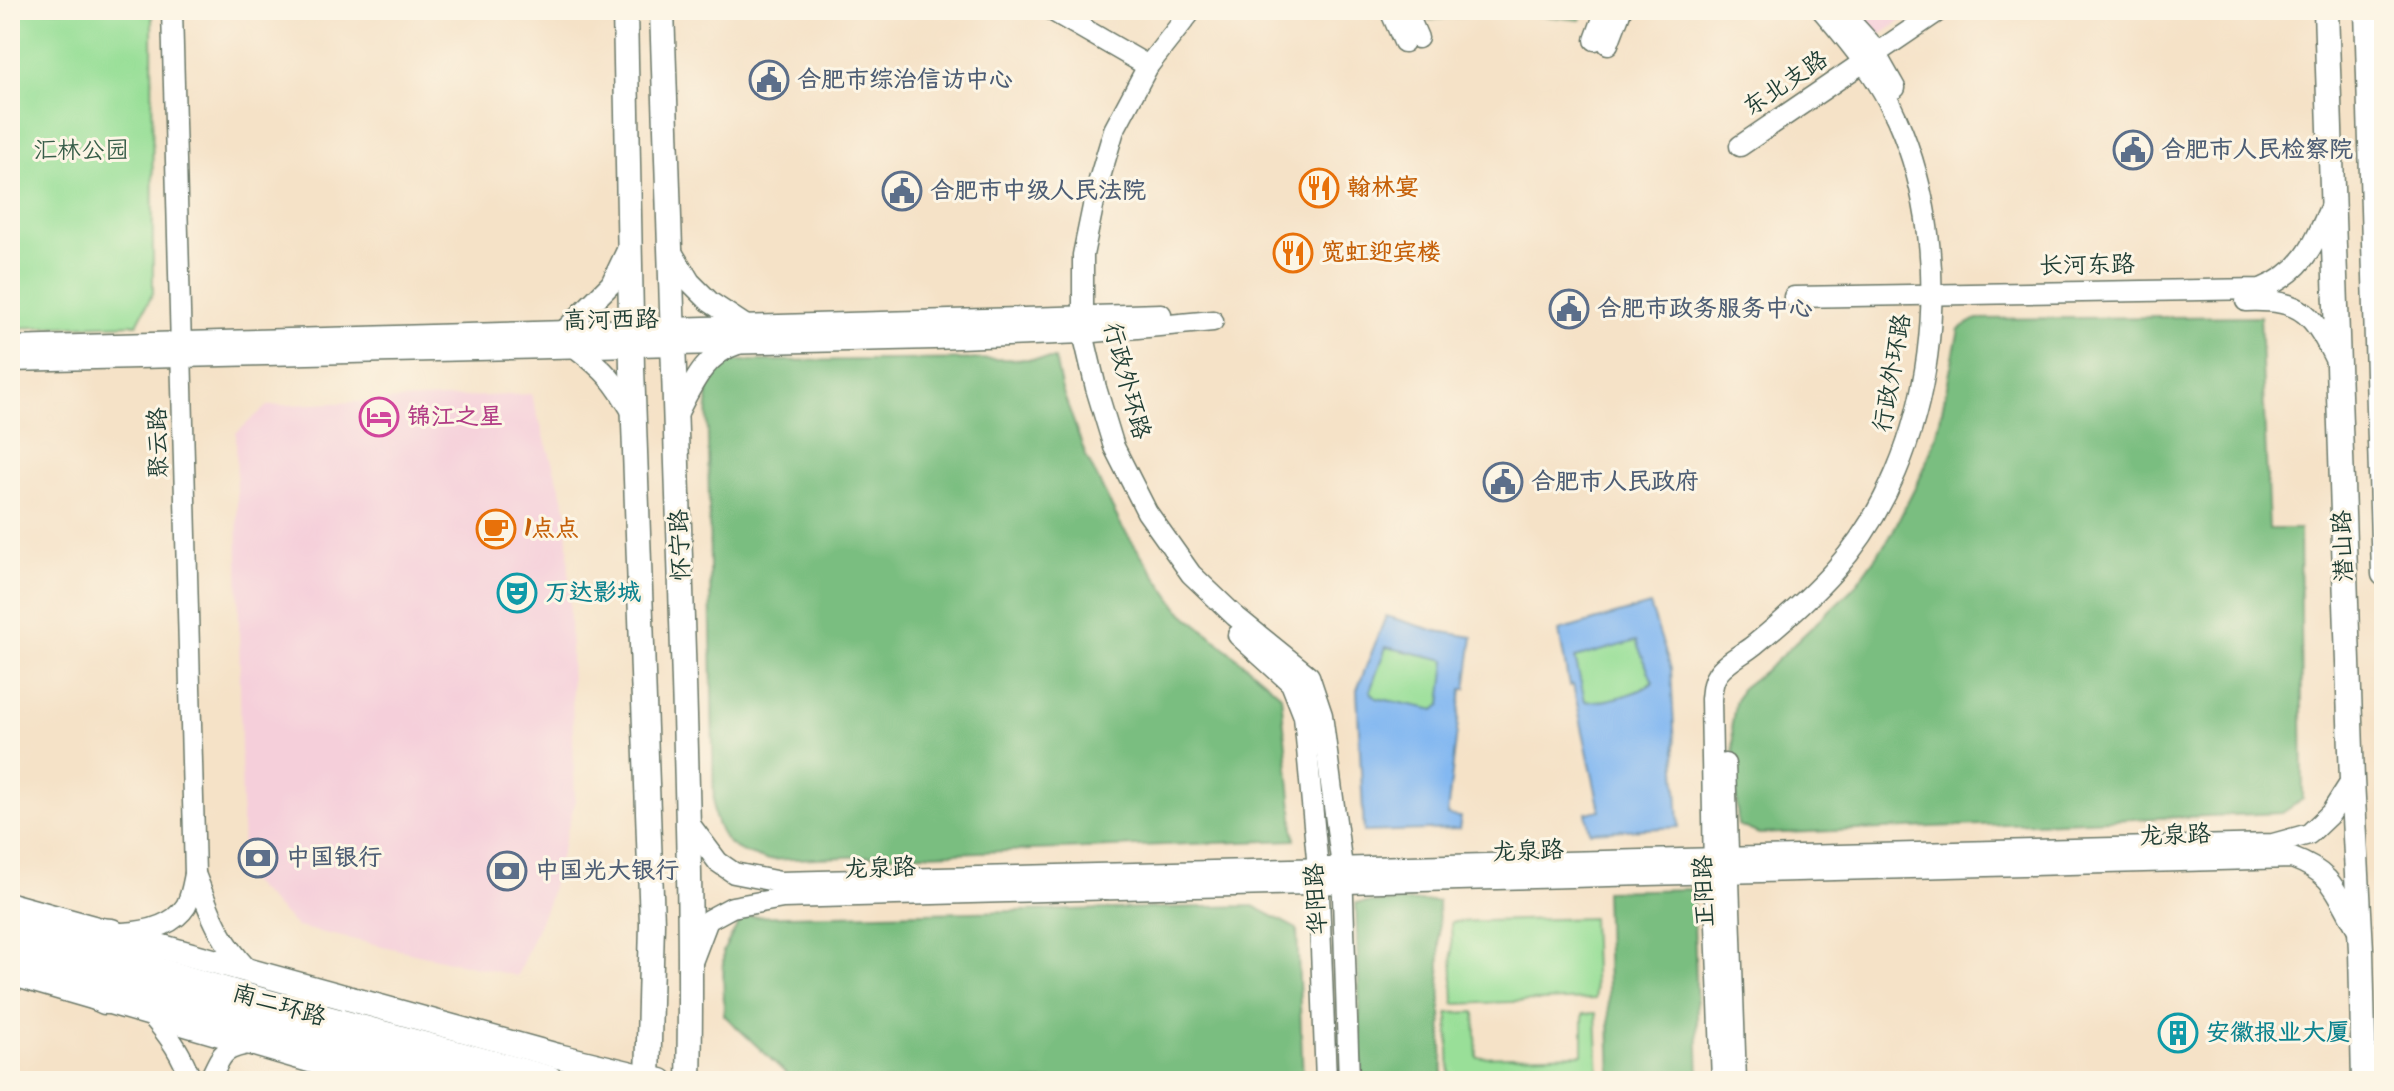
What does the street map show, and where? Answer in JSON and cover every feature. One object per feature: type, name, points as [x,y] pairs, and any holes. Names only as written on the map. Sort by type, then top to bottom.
[{"type":"highway","points":[[10,928],[111,933]]},
{"type":"highway","name":"南二环路","points":[[10,928],[268,1004],[558,1072]]},
{"type":"highway","points":[[10,953],[105,1000]]},
{"type":"highway","name":"南二环路","points":[[10,953],[471,1081]]},
{"type":"main road","name":"怀宁路","points":[[625,10],[634,414],[652,923],[652,1080]]},
{"type":"main road","name":"怀宁路","points":[[662,10],[692,962],[689,1081]]},
{"type":"main road","name":"潜山路","points":[[2326,10],[2364,1081]]},
{"type":"main road","name":"潜山路","points":[[2367,10],[2379,255],[2384,574]]},
{"type":"main road","points":[[10,905],[248,970],[558,1072],[652,1080]]},
{"type":"main road","points":[[10,973],[382,1081]]},
{"type":"street","name":"聚云路","points":[[172,10],[195,874]]},
{"type":"street","points":[[1051,10],[1143,63]]},
{"type":"street","name":"行政外环路","points":[[1177,10],[1108,124],[1089,182],[1075,252],[1078,325],[1114,447],[1147,512],[1191,574],[1235,616],[1309,676],[1313,715]]},
{"type":"street","name":"行政外环路","points":[[1143,63],[1192,10]]},
{"type":"street","points":[[1390,10],[1411,40],[1406,10]]},
{"type":"street","points":[[1606,10],[1602,42],[1621,10]]},
{"type":"street","name":"行政外环路","points":[[1822,10],[1867,52]]},
{"type":"street","name":"行政外环路","points":[[1716,699],[1717,674],[1754,645],[1835,571],[1867,529],[1902,461],[1915,423],[1926,368],[1938,301],[1917,178],[1897,119],[1867,52],[1840,10]]},
{"type":"street","name":"东北支路","points":[[1867,52],[1918,10]]},
{"type":"street","name":"东北支路","points":[[1736,141],[1867,52],[1940,10]]},
{"type":"street","name":"长河东路","points":[[1794,304],[2261,289],[2278,282],[2298,267],[2311,249],[2333,199]]},
{"type":"street","points":[[630,244],[611,284],[570,340],[603,368],[634,414]]},
{"type":"street","points":[[669,246],[690,282],[747,334],[704,367],[677,414]]},
{"type":"street","name":"长河东路","points":[[1938,301],[2270,300],[2288,303],[2302,310],[2328,345],[2338,365]]},
{"type":"street","name":"高河西路","points":[[10,361],[182,350],[1078,325],[1213,317]]},
{"type":"street","name":"高河西路","points":[[10,347],[182,350]]},
{"type":"street","name":"正阳路","points":[[1716,699],[1722,865],[1736,1081]]},
{"type":"street","name":"华阳路","points":[[1313,715],[1342,875],[1349,1081]]},
{"type":"street","name":"华阳路","points":[[1313,715],[1326,1081]]},
{"type":"street","name":"龙泉路","points":[[692,962],[708,920],[732,907],[783,898],[1342,875],[1722,865],[2273,844],[2309,834],[2331,813],[2352,780]]},
{"type":"street","name":"龙泉路","points":[[688,822],[718,862],[734,873],[780,882],[1318,876]]},
{"type":"street","name":"龙泉路","points":[[1722,865],[2292,858],[2313,866],[2332,882],[2360,933]]},
{"type":"street","name":"正阳路","points":[[1722,865],[1722,1081]]},
{"type":"street","points":[[111,933],[143,932],[176,918],[188,904],[195,874]]},
{"type":"street","points":[[195,874],[214,925],[229,950],[248,970]]},
{"type":"street","points":[[149,1013],[164,1028],[178,1050],[191,1081]]},
{"type":"street","points":[[209,1081],[221,1054],[232,1047],[253,1043]]},
{"type":"shaded area","points":[[1840,10],[1918,10],[1869,42]]},
{"type":"shaded area","points":[[531,394],[567,510],[575,802],[548,902],[517,976],[297,927],[243,875],[236,433],[267,406]]},
{"type":"green space","name":"汇林公园","points":[[10,10],[152,10],[153,293],[137,324],[10,328]]},
{"type":"green space","points":[[1426,10],[1584,10],[1580,20],[1504,15],[1429,20]]},
{"type":"green space","points":[[2260,316],[2269,529],[2300,529],[2303,799],[2282,813],[1759,834],[1738,825],[1732,724],[1741,689],[1772,665],[1853,588],[1890,537],[1921,476],[1937,434],[1959,329],[1977,319]]},
{"type":"green space","points":[[1055,359],[1061,387],[1086,456],[1122,527],[1179,609],[1281,695],[1295,840],[766,860],[732,846],[722,834],[714,814],[707,382],[727,361]]},
{"type":"green space","points":[[1636,640],[1653,681],[1640,690],[1620,697],[1585,701],[1575,658]]},
{"type":"green space","points":[[1386,647],[1447,659],[1441,705],[1435,710],[1376,698],[1370,691]]},
{"type":"green space","points":[[1693,889],[1699,1081],[1611,1081],[1605,891]]},
{"type":"green space","points":[[1438,901],[1443,1081],[1362,1081],[1356,903]]},
{"type":"green space","points":[[1253,906],[1297,929],[1303,1081],[806,1081],[789,1076],[724,1015],[723,951],[742,917]]},
{"type":"green space","points":[[1592,918],[1595,999],[1454,1004],[1451,922]]},
{"type":"green space","points":[[1475,1012],[1477,1057],[1583,1054],[1583,1014],[1596,1013],[1599,1081],[1450,1081],[1448,1013]]},
{"type":"water","points":[[1650,605],[1671,669],[1679,827],[1590,832],[1586,813],[1600,810],[1573,685],[1569,686],[1559,631]],"holes":[[[1636,641],[1653,682],[1620,697],[1585,701],[1575,658]]]},
{"type":"water","points":[[1386,616],[1436,631],[1473,637],[1466,689],[1462,689],[1447,815],[1461,817],[1459,829],[1364,832],[1357,690]],"holes":[[[1386,647],[1446,660],[1441,705],[1435,710],[1376,698],[1370,691]]]},
{"type":"place","name":"合肥市综治信访中心","points":[[769,80]]},
{"type":"place","name":"合肥市人民检察院","points":[[2133,150]]},
{"type":"place","name":"翰林宴","points":[[1319,188]]},
{"type":"place","name":"合肥市中级人民法院","points":[[902,191]]},
{"type":"place","name":"宽虹迎宾楼","points":[[1293,253]]},
{"type":"place","name":"合肥市政务服务中心","points":[[1569,309]]},
{"type":"place","name":"锦江之星","points":[[379,417]]},
{"type":"place","name":"合肥市人民政府","points":[[1503,482]]},
{"type":"place","name":"1点点","points":[[496,529]]},
{"type":"place","name":"万达影城","points":[[517,593]]},
{"type":"place","name":"中国银行","points":[[258,858]]},
{"type":"place","name":"中国光大银行","points":[[507,871]]},
{"type":"place","name":"安徽报业大厦","points":[[2178,1033]]}]
